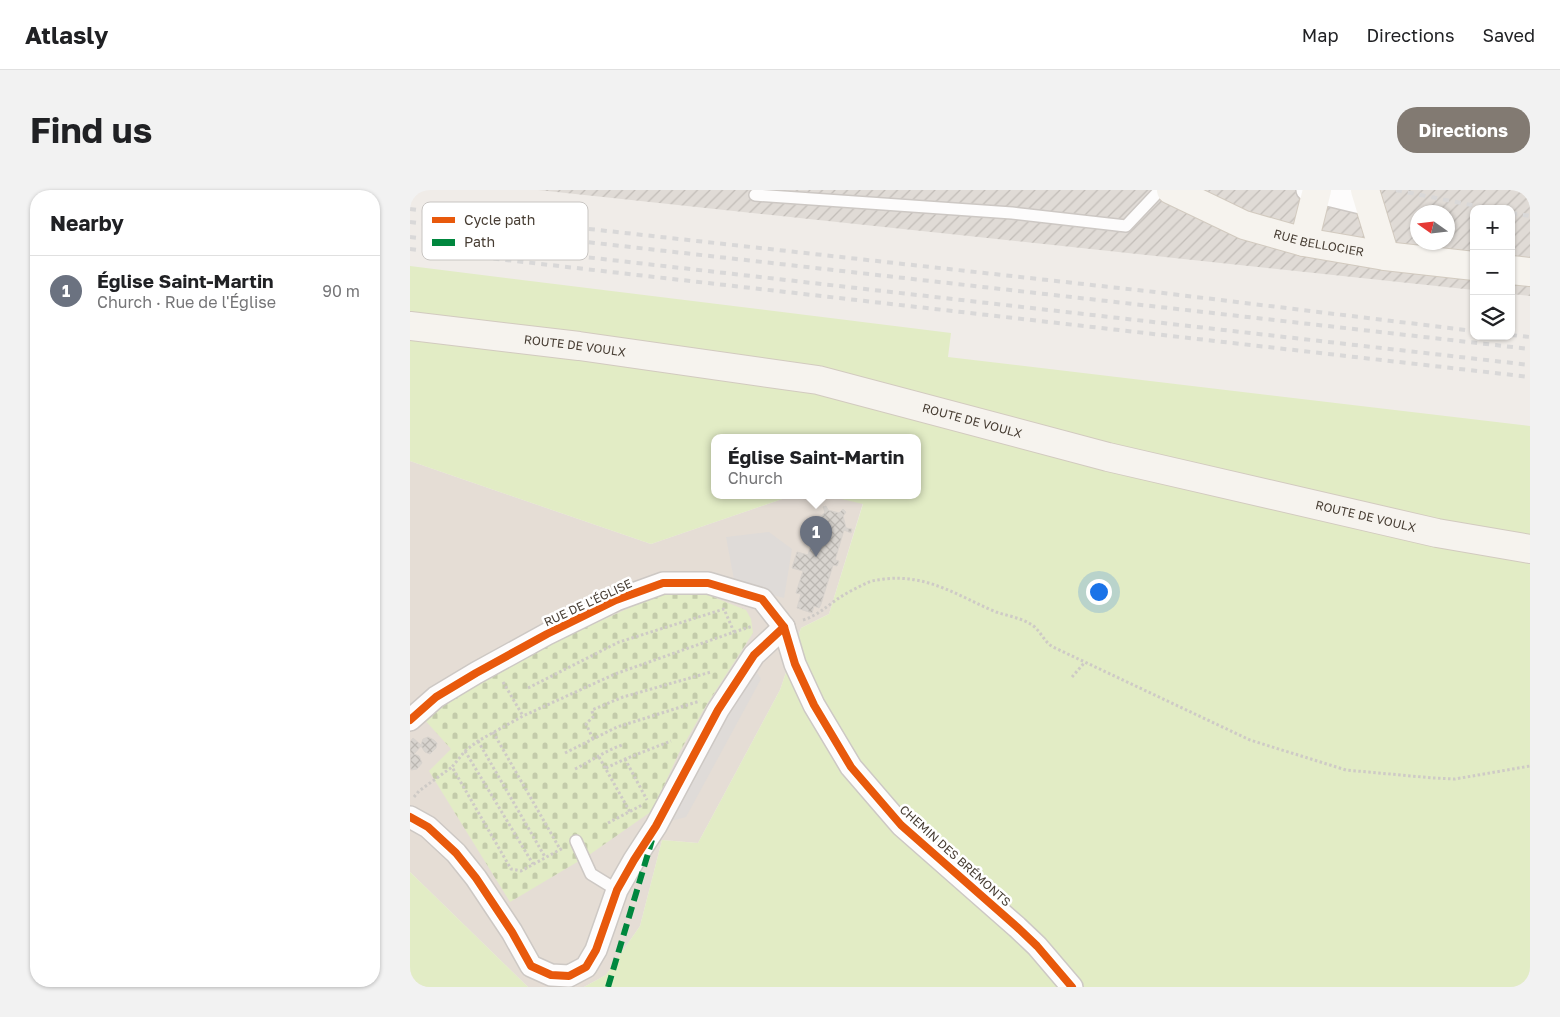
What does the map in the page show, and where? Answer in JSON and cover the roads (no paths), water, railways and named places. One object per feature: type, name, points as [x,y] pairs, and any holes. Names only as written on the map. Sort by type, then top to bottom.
[{"type":"main road","name":"RUE BELLOCIER","points":[[1172,190],[1244,225],[1304,242],[1385,256],[1470,266]]},
{"type":"main road","points":[[1304,242],[1313,191]]},
{"type":"main road","points":[[1367,197],[1385,256]]},
{"type":"main road","points":[[1515,270],[1530,272]]},
{"type":"main road","name":"ROUTE DE VOULX","points":[[410,326],[579,346],[818,380],[1108,458],[1437,533],[1530,549]]},
{"type":"street","points":[[1313,191],[1367,197]]},
{"type":"street","name":"RUE DE L'ÉGLISE","points":[[410,720],[436,697],[547,634],[616,600],[663,583],[708,583],[762,599],[784,627]]},
{"type":"street","points":[[410,817],[428,827],[456,853],[476,878],[512,932],[531,966],[551,975],[569,976],[586,967],[596,950],[617,890],[656,826],[718,710],[754,655],[784,627]]},
{"type":"street","name":"CHEMIN DES BRÉMONTS","points":[[784,627],[795,664],[814,706],[851,767],[901,825],[1017,927],[1037,946],[1072,987]]},
{"type":"lane","points":[[755,195],[1012,213],[1126,226],[1160,190]]},
{"type":"lane","points":[[576,841],[591,874],[617,890]]},
{"type":"railway","points":[[1396,190],[1471,205]]},
{"type":"railway","points":[[410,209],[422,210]]},
{"type":"railway","points":[[1515,214],[1530,216]]},
{"type":"railway","points":[[410,222],[422,223]]},
{"type":"railway","points":[[588,229],[1155,292],[1470,331]]},
{"type":"railway","points":[[410,237],[422,238]]},
{"type":"railway","points":[[588,242],[1530,349]]},
{"type":"railway","points":[[410,249],[422,250]]},
{"type":"railway","points":[[588,257],[1530,365]]},
{"type":"railway","points":[[506,260],[1530,377]]},
{"type":"railway","points":[[1515,335],[1530,337]]},
{"type":"place","name":"Église Saint-Martin","points":[[816,557]]}]
